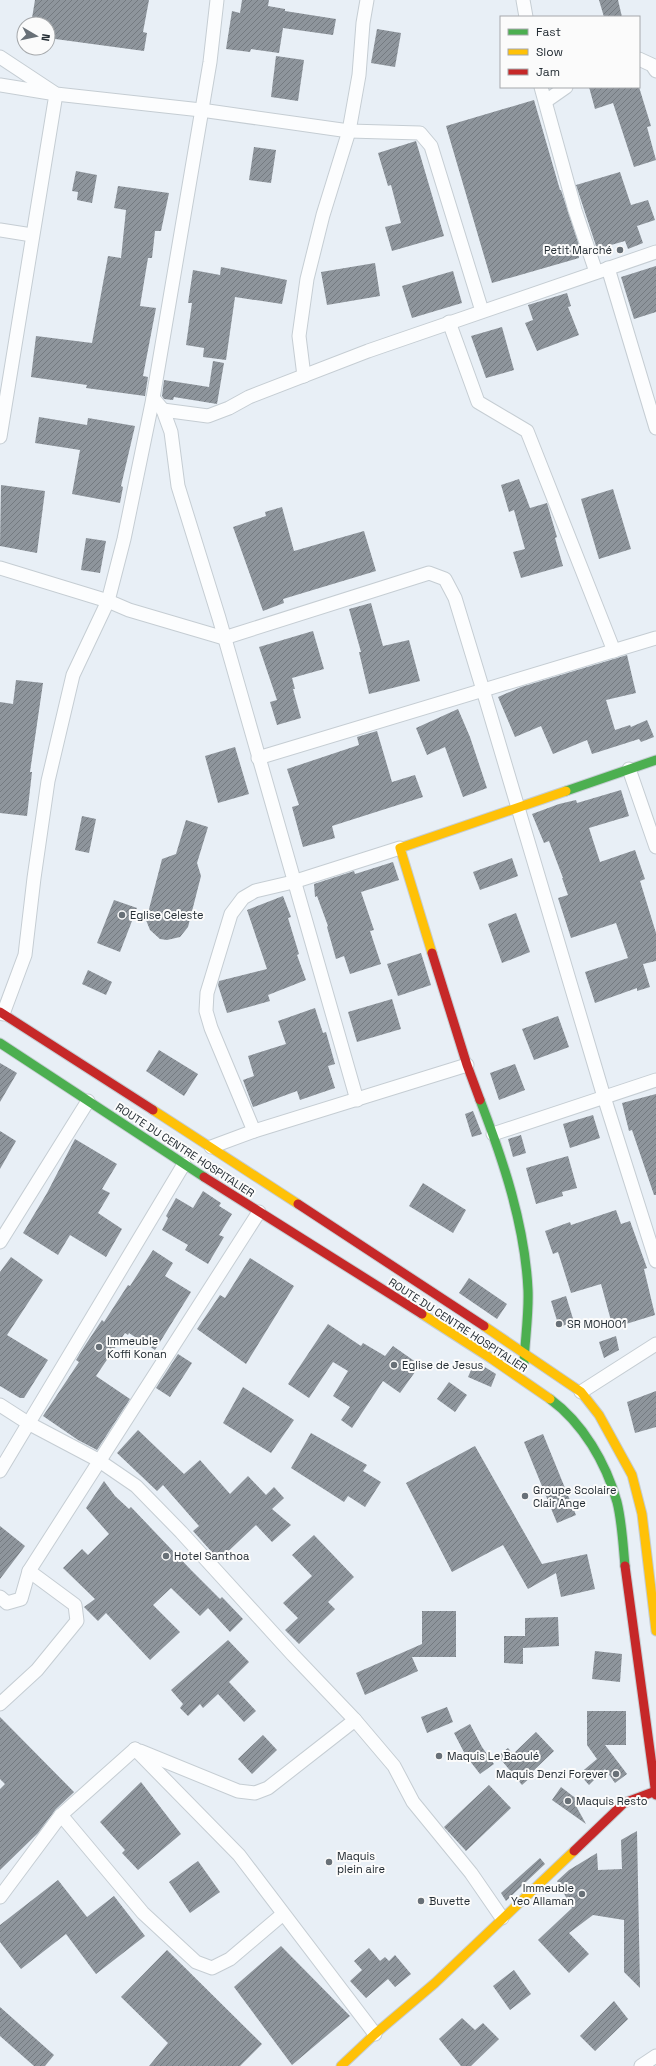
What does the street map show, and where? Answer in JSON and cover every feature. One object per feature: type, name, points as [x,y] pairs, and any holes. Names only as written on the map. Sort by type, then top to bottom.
[{"type":"street","points":[[1,1013],[25,955],[48,781],[73,675],[108,601],[124,539],[153,398],[210,62],[217,0]]},
{"type":"street","points":[[304,376],[299,336],[307,279],[323,215],[349,131],[359,75],[363,23],[367,0]]},
{"type":"street","points":[[523,0],[526,16]]},
{"type":"street","points":[[0,57],[56,94]]},
{"type":"street","points":[[640,60],[652,66],[656,71]]},
{"type":"street","points":[[0,85],[56,94],[201,110],[349,131],[420,133],[427,138],[431,146],[482,311]]},
{"type":"street","points":[[541,88],[575,210],[602,270],[650,389],[656,428]]},
{"type":"street","points":[[546,102],[565,88]]},
{"type":"street","points":[[0,437],[4,384],[32,235],[56,94]]},
{"type":"street","points":[[0,230],[32,235]]},
{"type":"street","points":[[163,410],[208,416],[368,351],[656,252]]},
{"type":"street","points":[[449,322],[478,402],[527,432],[614,650]]},
{"type":"street","points":[[153,398],[163,410],[171,432],[178,486],[224,638],[357,1100]]},
{"type":"street","points":[[0,568],[108,601],[129,610],[224,638],[429,573],[445,579],[455,598],[604,1097],[656,1261]]},
{"type":"street","points":[[258,758],[656,638]]},
{"type":"street","points":[[254,1131],[211,1028],[206,1011],[207,993],[231,914],[243,898],[255,891],[293,882],[400,848],[656,760]]},
{"type":"street","points":[[629,769],[656,847]]},
{"type":"street","points":[[400,848],[467,1065],[493,1134],[520,1228],[528,1290],[522,1381]]},
{"type":"street","name":"ROUTE DU CENTRE HOSPITALIER","points":[[1,1013],[211,1147],[525,1353],[580,1392],[599,1415],[632,1475],[642,1514],[656,1631]]},
{"type":"street","name":"ROUTE DU CENTRE HOSPITALIER","points":[[0,1043],[184,1164],[492,1359],[556,1404],[582,1431],[604,1466],[617,1503],[656,1795]]},
{"type":"street","points":[[211,1147],[254,1131],[467,1065]]},
{"type":"street","points":[[493,1134],[656,1080]]},
{"type":"street","points":[[0,1242],[88,1101]]},
{"type":"street","points":[[0,1471],[184,1164]]},
{"type":"street","points":[[0,1597],[8,1603],[21,1599],[29,1571],[98,1460],[171,1351],[259,1212]]},
{"type":"street","points":[[580,1392],[656,1344]]},
{"type":"street","points":[[0,1405],[28,1423],[98,1460],[136,1486],[161,1511],[355,1720],[394,1766],[414,1802],[471,1873],[502,1918]]},
{"type":"street","points":[[0,1704],[37,1670],[77,1621],[75,1605],[29,1571]]},
{"type":"street","points":[[135,1749],[238,1791],[255,1793],[268,1788],[355,1720]]},
{"type":"street","points":[[0,1897],[61,1815],[135,1749]]},
{"type":"street","points":[[135,1749],[239,1855],[375,2034]]},
{"type":"street","points":[[341,2066],[375,2034],[435,1983],[624,1803],[656,1791]]},
{"type":"street","points":[[61,1815],[143,1913],[196,1962],[212,1968],[230,1959],[283,1914]]},
{"type":"street","points":[[641,2066],[656,2056]]},
{"type":"building","points":[[35,0],[149,0],[143,32],[147,33],[144,51],[56,39],[56,16],[32,16]]},
{"type":"building","points":[[242,0],[269,0],[268,6],[285,9],[285,11],[336,19],[333,35],[283,28],[279,53],[251,49],[250,52],[226,49],[232,11],[240,13]]},
{"type":"building","points":[[599,0],[618,0],[622,16],[604,16]]},
{"type":"building","points":[[377,29],[401,33],[395,67],[371,63]]},
{"type":"building","points":[[276,56],[304,60],[298,101],[271,97]]},
{"type":"building","points":[[589,88],[639,88],[651,126],[647,127],[656,160],[634,167],[613,103],[595,109]]},
{"type":"building","points":[[534,100],[560,190],[582,254],[579,255],[579,258],[492,283],[446,126]]},
{"type":"building","points":[[416,141],[444,236],[392,251],[385,227],[401,223],[391,185],[388,186],[378,153]]},
{"type":"building","points":[[254,147],[276,150],[271,183],[249,180]]},
{"type":"building","points":[[76,171],[97,175],[92,203],[77,200],[78,192],[72,191]]},
{"type":"building","points":[[620,172],[631,205],[648,200],[655,220],[637,226],[643,243],[628,249],[625,241],[597,249],[576,185]]},
{"type":"building","points":[[118,186],[169,193],[161,231],[155,231],[152,258],[148,258],[140,306],[156,308],[143,376],[148,377],[145,396],[86,388],[87,385],[31,377],[36,336],[92,343],[108,256],[121,258],[126,210],[114,208]]},
{"type":"building","points":[[375,263],[380,296],[327,305],[321,272]]},
{"type":"building","points":[[656,266],[656,312],[634,319],[621,277]]},
{"type":"building","points":[[221,267],[287,280],[282,304],[235,297],[226,360],[203,357],[204,348],[186,345],[192,303],[188,303],[193,270],[220,275]]},
{"type":"building","points":[[453,271],[462,303],[412,318],[402,286]]},
{"type":"building","points":[[567,293],[571,306],[568,307],[579,335],[537,351],[525,323],[533,320],[528,305]]},
{"type":"building","points":[[502,327],[514,370],[486,378],[471,336]]},
{"type":"building","points":[[213,361],[224,363],[217,404],[174,397],[173,400],[164,399],[162,396],[164,380],[209,387]]},
{"type":"building","points":[[39,417],[87,425],[88,418],[135,426],[121,486],[123,487],[120,503],[72,494],[80,450],[35,443]]},
{"type":"building","points":[[519,479],[530,508],[547,503],[557,537],[555,538],[563,566],[521,578],[513,552],[525,549],[514,510],[509,512],[501,485]]},
{"type":"building","points":[[1,485],[45,491],[37,553],[0,546]]},
{"type":"building","points":[[613,489],[631,549],[599,559],[581,499]]},
{"type":"building","points":[[282,507],[294,551],[364,531],[376,571],[283,599],[284,603],[263,611],[233,527],[266,516],[265,512]]},
{"type":"building","points":[[86,538],[106,541],[100,573],[81,570]]},
{"type":"building","points":[[371,603],[383,646],[409,640],[420,681],[369,694],[359,652],[361,652],[349,609]]},
{"type":"building","points":[[313,631],[324,669],[292,678],[295,689],[293,689],[301,718],[277,725],[270,702],[277,700],[259,647]]},
{"type":"building","points":[[627,655],[636,693],[606,700],[615,730],[630,725],[631,727],[647,720],[654,737],[641,742],[639,739],[592,754],[587,740],[553,754],[541,726],[515,737],[498,697],[521,687]]},
{"type":"building","points":[[16,680],[43,683],[30,772],[32,772],[27,816],[0,813],[0,702],[13,704]]},
{"type":"building","points":[[458,709],[470,737],[487,788],[463,797],[445,747],[427,755],[416,728]]},
{"type":"building","points":[[377,731],[392,782],[415,775],[423,797],[332,826],[335,838],[303,847],[292,807],[299,805],[287,769],[359,745],[357,737]]},
{"type":"building","points":[[235,747],[249,794],[218,803],[205,756]]},
{"type":"building","points":[[621,790],[629,816],[589,828],[600,862],[635,850],[645,879],[640,881],[656,933],[656,961],[643,964],[650,987],[637,991],[637,988],[595,1003],[585,972],[628,958],[616,923],[571,938],[558,898],[568,895],[563,878],[549,841],[544,843],[532,814],[559,804],[576,800],[577,803]]},
{"type":"building","points":[[82,816],[96,819],[89,853],[75,850]]},
{"type":"building","points":[[186,820],[208,827],[197,863],[201,876],[188,927],[180,937],[167,940],[160,939],[150,930],[142,910],[148,913],[162,859],[176,854]]},
{"type":"building","points":[[512,858],[518,876],[480,890],[473,872]]},
{"type":"building","points":[[393,862],[399,880],[361,892],[374,930],[370,931],[381,964],[350,974],[344,956],[336,959],[327,927],[328,926],[317,896],[315,897],[314,884],[354,871],[355,874]]},
{"type":"building","points":[[283,896],[291,917],[288,918],[299,954],[297,955],[306,980],[268,995],[270,1001],[227,1013],[218,985],[219,981],[267,969],[247,910]]},
{"type":"building","points":[[114,900],[137,908],[120,952],[97,943]]},
{"type":"building","points":[[516,913],[530,952],[502,963],[488,924]]},
{"type":"building","points":[[421,953],[431,985],[398,996],[387,964]]},
{"type":"building","points":[[88,970],[112,982],[106,995],[82,984]]},
{"type":"building","points":[[392,999],[401,1029],[357,1042],[348,1012]]},
{"type":"building","points":[[315,1008],[323,1033],[326,1032],[335,1064],[328,1066],[335,1088],[300,1100],[297,1091],[253,1107],[243,1080],[254,1076],[248,1056],[286,1044],[278,1021]]},
{"type":"building","points":[[558,1016],[569,1047],[534,1060],[522,1029]]},
{"type":"building","points":[[159,1050],[198,1074],[184,1096],[146,1071]]},
{"type":"building","points":[[0,1063],[17,1073],[0,1102]]},
{"type":"building","points":[[515,1064],[525,1090],[499,1100],[490,1073]]},
{"type":"building","points":[[656,1094],[656,1195],[654,1195],[632,1130],[629,1131],[622,1103]]},
{"type":"building","points":[[473,1111],[482,1134],[472,1137],[465,1114]]},
{"type":"building","points":[[593,1115],[600,1138],[570,1148],[563,1124]]},
{"type":"building","points":[[0,1131],[16,1141],[0,1169]]},
{"type":"building","points":[[521,1135],[526,1153],[513,1157],[508,1139]]},
{"type":"building","points":[[75,1139],[117,1164],[102,1189],[110,1193],[98,1213],[122,1229],[106,1257],[70,1235],[58,1255],[23,1233],[47,1193]]},
{"type":"building","points":[[568,1156],[577,1188],[562,1192],[563,1196],[536,1204],[526,1168]]},
{"type":"building","points":[[423,1183],[466,1210],[453,1233],[409,1206]]},
{"type":"building","points":[[203,1191],[221,1203],[219,1206],[232,1214],[219,1235],[224,1237],[208,1264],[185,1250],[188,1245],[162,1230],[168,1218],[166,1216],[176,1198],[193,1208]]},
{"type":"building","points":[[616,1210],[621,1224],[630,1221],[647,1268],[644,1269],[655,1315],[613,1328],[601,1284],[571,1293],[558,1252],[553,1254],[545,1231],[570,1222],[571,1225]]},
{"type":"building","points":[[153,1250],[173,1263],[165,1276],[191,1292],[155,1350],[129,1333],[128,1335],[125,1333],[96,1376],[130,1399],[97,1450],[78,1440],[43,1416],[79,1362],[76,1360],[86,1344],[102,1320],[104,1322],[128,1285],[130,1286]]},
{"type":"building","points":[[11,1257],[43,1280],[7,1335],[48,1360],[24,1398],[20,1398],[0,1386],[0,1272]]},
{"type":"building","points":[[250,1258],[294,1286],[246,1364],[197,1329],[220,1295],[225,1298]]},
{"type":"building","points":[[469,1278],[507,1304],[497,1319],[459,1293]]},
{"type":"building","points":[[566,1296],[574,1322],[559,1327],[551,1301]]},
{"type":"building","points":[[328,1324],[361,1346],[363,1343],[385,1356],[393,1346],[420,1365],[400,1393],[383,1381],[352,1428],[341,1420],[350,1407],[333,1396],[348,1371],[333,1362],[309,1398],[288,1384]]},
{"type":"building","points":[[616,1336],[619,1350],[604,1358],[599,1342]]},
{"type":"building","points":[[178,1354],[192,1363],[170,1397],[156,1388]]},
{"type":"building","points":[[475,1361],[496,1374],[491,1387],[468,1377]]},
{"type":"building","points":[[449,1382],[467,1395],[455,1412],[437,1399]]},
{"type":"building","points":[[243,1387],[294,1420],[271,1453],[223,1423]]},
{"type":"building","points":[[656,1391],[656,1427],[635,1433],[627,1402]]},
{"type":"building","points":[[138,1430],[184,1474],[200,1460],[230,1494],[248,1476],[266,1495],[274,1487],[284,1498],[272,1509],[291,1525],[272,1542],[256,1525],[219,1560],[193,1531],[199,1526],[163,1485],[157,1491],[117,1453]]},
{"type":"building","points":[[311,1433],[367,1465],[363,1471],[381,1482],[365,1507],[348,1496],[344,1502],[291,1468]]},
{"type":"building","points":[[543,1434],[576,1515],[557,1523],[524,1442]]},
{"type":"building","points":[[475,1446],[542,1564],[587,1554],[595,1589],[561,1597],[556,1573],[528,1589],[503,1545],[452,1572],[406,1483]]},
{"type":"building","points":[[104,1481],[115,1496],[129,1509],[131,1507],[220,1599],[222,1597],[243,1619],[230,1632],[208,1608],[200,1616],[171,1588],[153,1605],[180,1632],[150,1660],[106,1613],[98,1621],[84,1607],[95,1599],[63,1568],[82,1549],[88,1555],[109,1534],[86,1508]]},
{"type":"building","points":[[0,1526],[25,1546],[0,1579]]},
{"type":"building","points":[[314,1535],[354,1577],[328,1602],[335,1609],[299,1644],[285,1630],[298,1618],[283,1603],[312,1576],[292,1555]]},
{"type":"building","points":[[422,1611],[456,1611],[456,1657],[412,1657],[418,1671],[365,1695],[356,1673],[422,1644]]},
{"type":"building","points":[[558,1617],[559,1646],[523,1648],[523,1664],[504,1663],[504,1636],[525,1636],[525,1618]]},
{"type":"building","points":[[228,1640],[249,1662],[229,1682],[256,1711],[244,1722],[218,1694],[203,1708],[200,1704],[188,1716],[180,1708],[183,1704],[171,1690]]},
{"type":"building","points":[[595,1651],[622,1654],[620,1682],[592,1679]]},
{"type":"building","points":[[447,1707],[453,1722],[427,1733],[421,1717]]},
{"type":"building","points":[[587,1711],[626,1711],[626,1745],[605,1745],[627,1774],[615,1783],[605,1769],[589,1785],[579,1774],[597,1759],[587,1745]]},
{"type":"building","points":[[0,1717],[74,1792],[56,1809],[38,1833],[0,1870],[0,1789],[5,1784],[0,1779]]},
{"type":"building","points":[[470,1724],[482,1747],[494,1764],[480,1774],[466,1756],[454,1733]]},
{"type":"building","points":[[536,1732],[554,1751],[530,1774],[532,1776],[522,1785],[498,1756],[508,1748],[513,1754]]},
{"type":"building","points":[[263,1735],[277,1750],[252,1774],[238,1759]]},
{"type":"building","points":[[141,1782],[181,1834],[138,1870],[122,1853],[125,1850],[100,1822]]},
{"type":"building","points":[[489,1785],[511,1808],[466,1851],[444,1827]]},
{"type":"building","points":[[561,1787],[578,1800],[575,1804],[586,1824],[552,1800]]},
{"type":"building","points":[[637,1831],[640,1988],[624,1972],[624,1920],[593,1915],[569,1933],[589,1954],[569,1973],[538,1940],[572,1908],[557,1881],[569,1870],[597,1853],[598,1870],[622,1869],[621,1840]]},
{"type":"building","points":[[540,1858],[545,1864],[506,1901],[501,1893]]},
{"type":"building","points":[[198,1861],[220,1892],[190,1913],[169,1882]]},
{"type":"building","points":[[58,1880],[87,1917],[114,1896],[145,1936],[96,1974],[66,1934],[21,1969],[0,1942],[0,1925]]},
{"type":"building","points":[[281,1946],[350,2016],[292,2065],[234,1987]]},
{"type":"building","points":[[369,1948],[380,1961],[385,1957],[389,1961],[395,1955],[411,1974],[395,1987],[388,1979],[366,1998],[350,1981],[362,1970],[354,1961]]},
{"type":"building","points":[[167,1950],[262,2044],[240,2066],[149,2066],[168,2043],[121,1997]]},
{"type":"building","points":[[514,1970],[531,1994],[510,2010],[493,1986]]},
{"type":"building","points":[[614,2001],[628,2019],[595,2051],[580,2036]]},
{"type":"building","points":[[0,2007],[54,2055],[45,2066],[34,2066],[0,2036]]},
{"type":"building","points":[[462,2018],[475,2030],[483,2023],[499,2039],[471,2066],[461,2066],[439,2039]]},
{"type":"traffic: fast","points":[[566,791],[656,760]]},
{"type":"traffic: fast","points":[[0,1043],[204,1177]]},
{"type":"traffic: fast","points":[[480,1100],[505,1169],[518,1217],[526,1266],[528,1290],[524,1363]]},
{"type":"traffic: fast","points":[[550,1399],[562,1409],[583,1432],[607,1473],[619,1510],[625,1566]]},
{"type":"traffic: slow","points":[[432,953],[400,848],[566,791]]},
{"type":"traffic: slow","points":[[153,1110],[298,1204]]},
{"type":"traffic: slow","points":[[422,1314],[492,1359],[550,1399]]},
{"type":"traffic: slow","points":[[484,1326],[581,1392],[599,1415],[632,1475],[642,1514],[656,1631]]},
{"type":"traffic: slow","points":[[341,2066],[375,2034],[435,1983],[574,1851]]},
{"type":"traffic: jam","points":[[432,953],[467,1065],[480,1100]]},
{"type":"traffic: jam","points":[[0,1012],[153,1110]]},
{"type":"traffic: jam","points":[[204,1177],[422,1314]]},
{"type":"traffic: jam","points":[[298,1204],[484,1326]]},
{"type":"traffic: jam","points":[[625,1566],[656,1795]]},
{"type":"traffic: jam","points":[[574,1851],[624,1803],[656,1791]]},
{"type":"place","name":"Petit Marché","points":[[620,250]]},
{"type":"place","name":"Eglise Celeste","points":[[122,915]]},
{"type":"place","name":"SR MOH001","points":[[559,1324]]},
{"type":"place","name":"Immeuble Koffi Konan","points":[[99,1347]]},
{"type":"place","name":"Eglise de Jesus","points":[[394,1365]]},
{"type":"place","name":"Groupe Scolaire Clair Ange","points":[[525,1496]]},
{"type":"place","name":"Hotel Santhoa","points":[[166,1556]]},
{"type":"place","name":"Maquis Le Baoulé","points":[[439,1756]]},
{"type":"place","name":"Maquis Denzi Forever","points":[[616,1774]]},
{"type":"place","name":"Maquis Resto","points":[[568,1801]]},
{"type":"place","name":"Maquis plein aire","points":[[329,1862]]},
{"type":"place","name":"Immeuble Yeo Allaman","points":[[582,1894]]},
{"type":"place","name":"Buvette","points":[[421,1901]]}]
